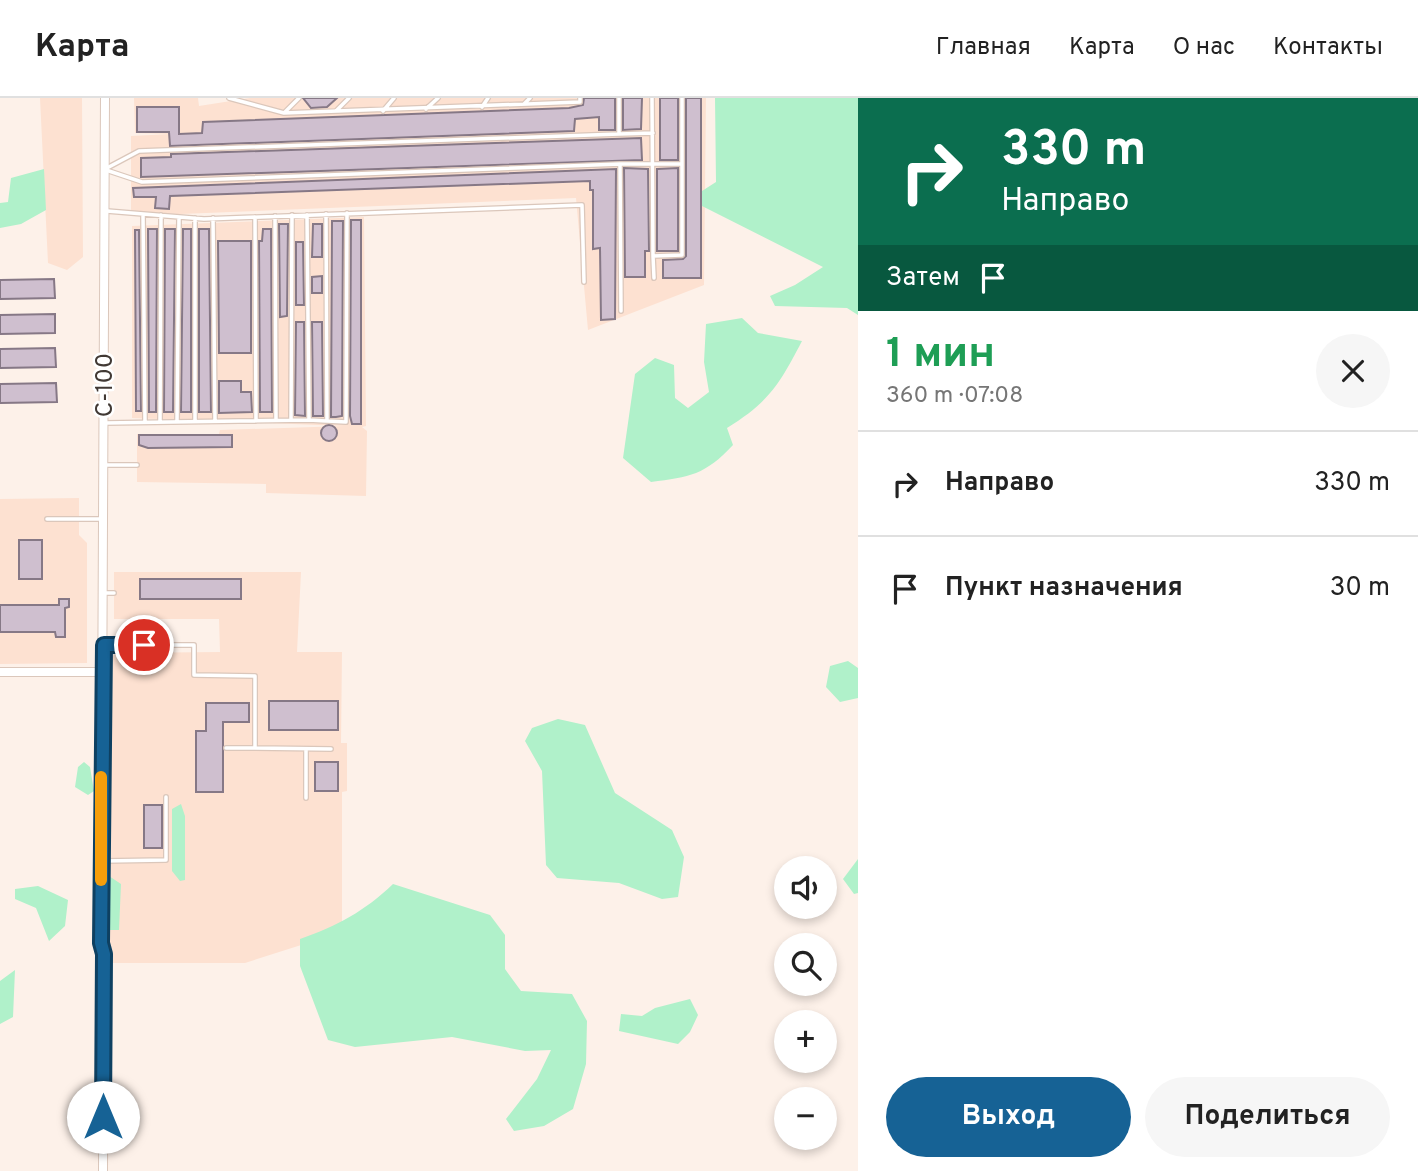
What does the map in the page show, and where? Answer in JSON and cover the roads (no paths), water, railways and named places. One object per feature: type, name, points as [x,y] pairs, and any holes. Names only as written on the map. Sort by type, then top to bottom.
[{"type":"street","name":"С-100","points":[[103,1171],[101,861],[105,98]]},
{"type":"street","points":[[0,672],[104,672]]},
{"type":"lane","points":[[229,98],[284,113],[522,105],[580,102],[580,98]]},
{"type":"lane","points":[[284,113],[299,98]]},
{"type":"lane","points":[[334,112],[349,98]]},
{"type":"lane","points":[[383,111],[394,98]]},
{"type":"lane","points":[[426,109],[438,98]]},
{"type":"lane","points":[[482,107],[488,98]]},
{"type":"lane","points":[[522,105],[530,98]]},
{"type":"lane","points":[[619,98],[619,134]]},
{"type":"lane","points":[[652,98],[654,278]]},
{"type":"lane","points":[[653,256],[682,255],[682,98]]},
{"type":"lane","points":[[105,169],[138,151],[653,133]]},
{"type":"lane","points":[[620,164],[621,311]]},
{"type":"lane","points":[[105,169],[142,182],[682,164]]},
{"type":"lane","points":[[105,211],[213,218],[582,205],[584,282]]},
{"type":"lane","points":[[104,424],[276,420],[346,422],[347,213]]},
{"type":"lane","points":[[143,214],[145,422]]},
{"type":"lane","points":[[326,214],[327,421]]},
{"type":"lane","points":[[160,422],[161,215]]},
{"type":"lane","points":[[291,420],[292,215]]},
{"type":"lane","points":[[307,215],[309,420]]},
{"type":"lane","points":[[275,216],[276,420]]},
{"type":"lane","points":[[177,421],[178,217]]},
{"type":"lane","points":[[255,217],[256,421]]},
{"type":"lane","points":[[195,218],[195,421]]},
{"type":"lane","points":[[213,218],[215,421]]},
{"type":"lane","points":[[104,466],[137,466]]},
{"type":"lane","points":[[47,519],[104,519]]},
{"type":"lane","points":[[104,593],[114,593]]},
{"type":"lane","points":[[104,645],[194,645],[194,675],[255,676],[255,748]]},
{"type":"lane","points":[[226,748],[331,749]]},
{"type":"lane","points":[[306,748],[306,798]]},
{"type":"lane","points":[[101,861],[166,860],[166,797]]}]
